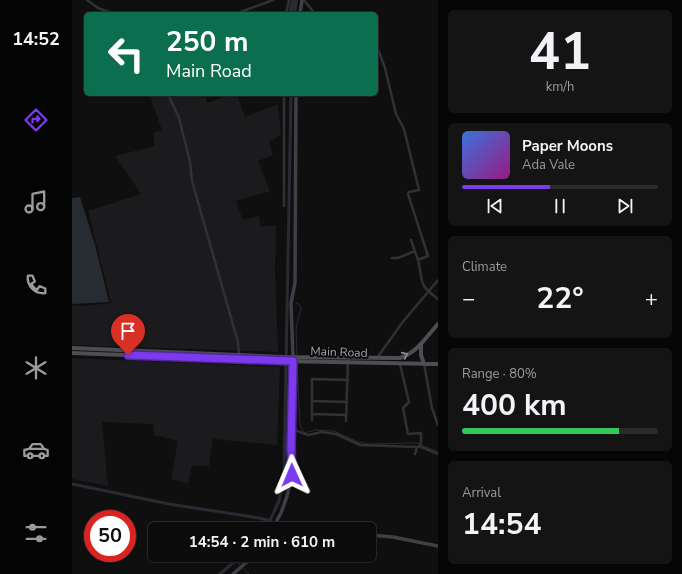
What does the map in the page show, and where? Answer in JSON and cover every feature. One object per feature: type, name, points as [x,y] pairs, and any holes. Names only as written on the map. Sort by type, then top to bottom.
[{"type":"main road","points":[[300,12],[303,0]]},
{"type":"main road","points":[[276,522],[287,496],[292,475],[291,303],[295,283],[296,96]]},
{"type":"main road","name":"Main Road","points":[[72,353],[284,359],[348,357],[386,359],[400,358],[421,344],[438,324]]},
{"type":"main road","points":[[421,344],[421,355],[424,364]]},
{"type":"main road","name":"Main Road","points":[[72,348],[239,355],[284,359]]},
{"type":"main road","name":"Main Road","points":[[292,359],[348,363],[438,364]]},
{"type":"main road","points":[[376,536],[393,537],[438,546]]},
{"type":"main road","points":[[233,574],[238,572],[247,562]]},
{"type":"street","points":[[87,0],[98,8],[109,12]]},
{"type":"street","points":[[240,12],[273,0]]},
{"type":"street","points":[[286,12],[289,0]]},
{"type":"street","points":[[303,0],[313,12]]},
{"type":"street","points":[[378,49],[385,68],[396,114],[404,129],[419,190],[409,192],[408,194],[428,256],[418,260]]},
{"type":"street","points":[[169,96],[179,118],[190,162],[192,180],[238,342],[239,355]]},
{"type":"street","points":[[284,96],[284,206]]},
{"type":"street","points":[[411,240],[418,260],[424,286],[430,294],[438,299]]},
{"type":"street","points":[[392,258],[398,258],[414,251]]},
{"type":"street","points":[[377,358],[402,323],[438,280]]},
{"type":"street","points":[[346,420],[348,357]]},
{"type":"street","points":[[400,364],[409,402],[403,408],[408,434],[421,433],[421,441],[415,454]]},
{"type":"street","points":[[424,364],[432,408],[437,416],[438,425]]},
{"type":"street","points":[[312,420],[312,379],[348,380]]},
{"type":"street","points":[[312,401],[347,402]]},
{"type":"street","points":[[312,414],[346,415]]},
{"type":"street","points":[[292,429],[308,435],[322,432],[336,434],[360,445],[419,446],[438,454]]},
{"type":"shaded area","points":[[291,0],[298,0],[296,12],[288,12]]},
{"type":"shaded area","points":[[150,96],[205,96],[207,103],[227,96],[238,96],[245,117],[278,104],[281,135],[269,142],[273,155],[258,161],[270,191],[236,201],[243,220],[259,216],[261,227],[276,225],[275,271],[278,352],[72,345],[72,305],[85,306],[111,303],[88,211],[141,194],[115,156],[155,146],[153,133],[162,130]]},
{"type":"shaded area","points":[[80,197],[95,245],[109,302],[72,304],[72,198]]},
{"type":"shaded area","points":[[72,358],[280,367],[277,445],[213,439],[209,466],[192,466],[188,484],[171,479],[178,441],[154,435],[153,424],[102,422],[108,486],[72,479]]},
{"type":"waterway","points":[[269,522],[279,501],[284,473],[291,96]]},
{"type":"waterway","points":[[296,303],[299,304],[301,308],[296,328],[297,355]]},
{"type":"waterway","points":[[297,364],[300,424],[304,433],[315,430],[334,431],[358,442],[369,444],[417,443],[438,452]]},
{"type":"waterway","points":[[72,484],[169,504],[271,521]]},
{"type":"waterway","points":[[220,574],[234,562]]},
{"type":"waterway","points":[[237,562],[240,565]]},
{"type":"waterway","points":[[242,567],[249,574]]},
{"type":"route","points":[[128,355],[293,361],[291,448],[292,475]]}]
